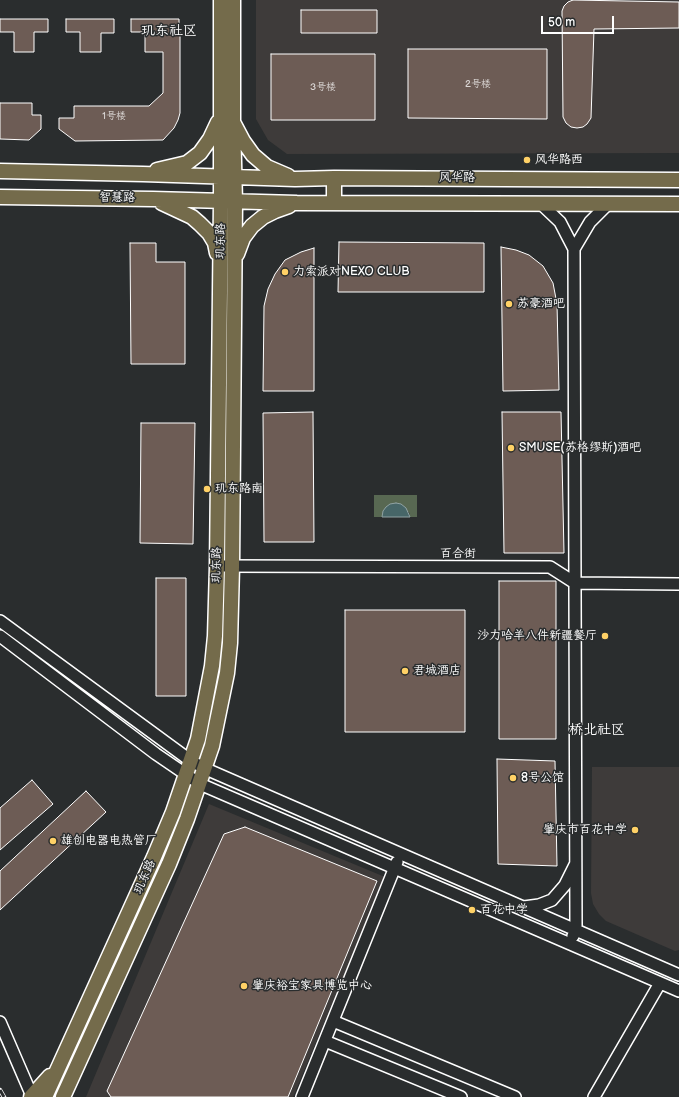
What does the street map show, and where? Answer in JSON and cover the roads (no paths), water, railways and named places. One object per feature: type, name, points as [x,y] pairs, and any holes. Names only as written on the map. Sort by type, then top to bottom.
[{"type":"main road","name":"玑东路","points":[[63,1097],[71,1090],[188,819],[206,769],[227,673],[230,643],[232,566],[234,261],[228,202],[227,119],[221,0]]},
{"type":"main road","name":"玑东路","points":[[227,119],[233,0]]},
{"type":"main road","points":[[143,174],[187,163],[200,153],[227,119],[253,155],[267,167],[295,179]]},
{"type":"main road","name":"智慧路","points":[[0,171],[227,177]]},
{"type":"main road","name":"风华路","points":[[227,177],[295,179],[679,180]]},
{"type":"main road","points":[[334,178],[334,203]]},
{"type":"main road","name":"智慧路","points":[[0,197],[153,199],[228,202]]},
{"type":"main road","points":[[153,199],[182,211],[192,217],[209,232],[215,243],[220,267]]},
{"type":"main road","name":"玑东路","points":[[36,1097],[58,1067],[154,857],[173,812],[198,739],[212,666],[215,636],[220,267],[228,202]]},
{"type":"main road","points":[[228,202],[679,204]]},
{"type":"main road","points":[[234,261],[243,238],[252,226],[263,217],[297,203]]},
{"type":"street","points":[[540,203],[560,222],[574,249],[576,930],[570,944]]},
{"type":"street","points":[[574,249],[590,222],[608,204]]},
{"type":"street","name":"百合街","points":[[217,566],[550,567],[575,583]]},
{"type":"street","points":[[575,583],[679,584]]},
{"type":"street","points":[[0,621],[191,761],[206,769],[679,975]]},
{"type":"street","points":[[0,636],[156,754],[200,784],[679,991]]},
{"type":"street","points":[[302,1097],[401,854]]},
{"type":"street","points":[[524,907],[539,905],[552,900],[565,884],[576,863]]},
{"type":"street","points":[[594,1097],[660,983]]},
{"type":"street","points":[[333,1021],[515,1097]]},
{"type":"street","points":[[0,1022],[36,1097]]},
{"type":"street","points":[[325,1041],[461,1097]]},
{"type":"water","points":[[390,504],[401,504],[406,508],[410,517],[382,517],[383,511],[386,507]]},
{"type":"railway","points":[[0,1090],[4,1097]]},
{"type":"place","name":"风华路西","points":[[527,160]]},
{"type":"place","name":"力索派对NEXO CLUB","points":[[285,272]]},
{"type":"place","name":"苏豪酒吧","points":[[509,304]]},
{"type":"place","name":"SMUSE(苏格缪斯)酒吧","points":[[511,448]]},
{"type":"place","name":"玑东路南","points":[[207,489]]},
{"type":"place","name":"沙力哈羊八件新疆餐厅","points":[[605,636]]},
{"type":"place","name":"君城酒店","points":[[405,671]]},
{"type":"place","name":"8号公馆","points":[[513,778]]},
{"type":"place","name":"肇庆市百花中学","points":[[635,830]]},
{"type":"place","name":"雄创电器电热管厂","points":[[53,841]]},
{"type":"place","name":"百花中学","points":[[472,910]]},
{"type":"place","name":"肇庆裕宝家具博览中心","points":[[244,986]]},
{"type":"district","name":"玑东社区","points":[[169,31]]},
{"type":"district","name":"桥北社区","points":[[597,730]]}]
